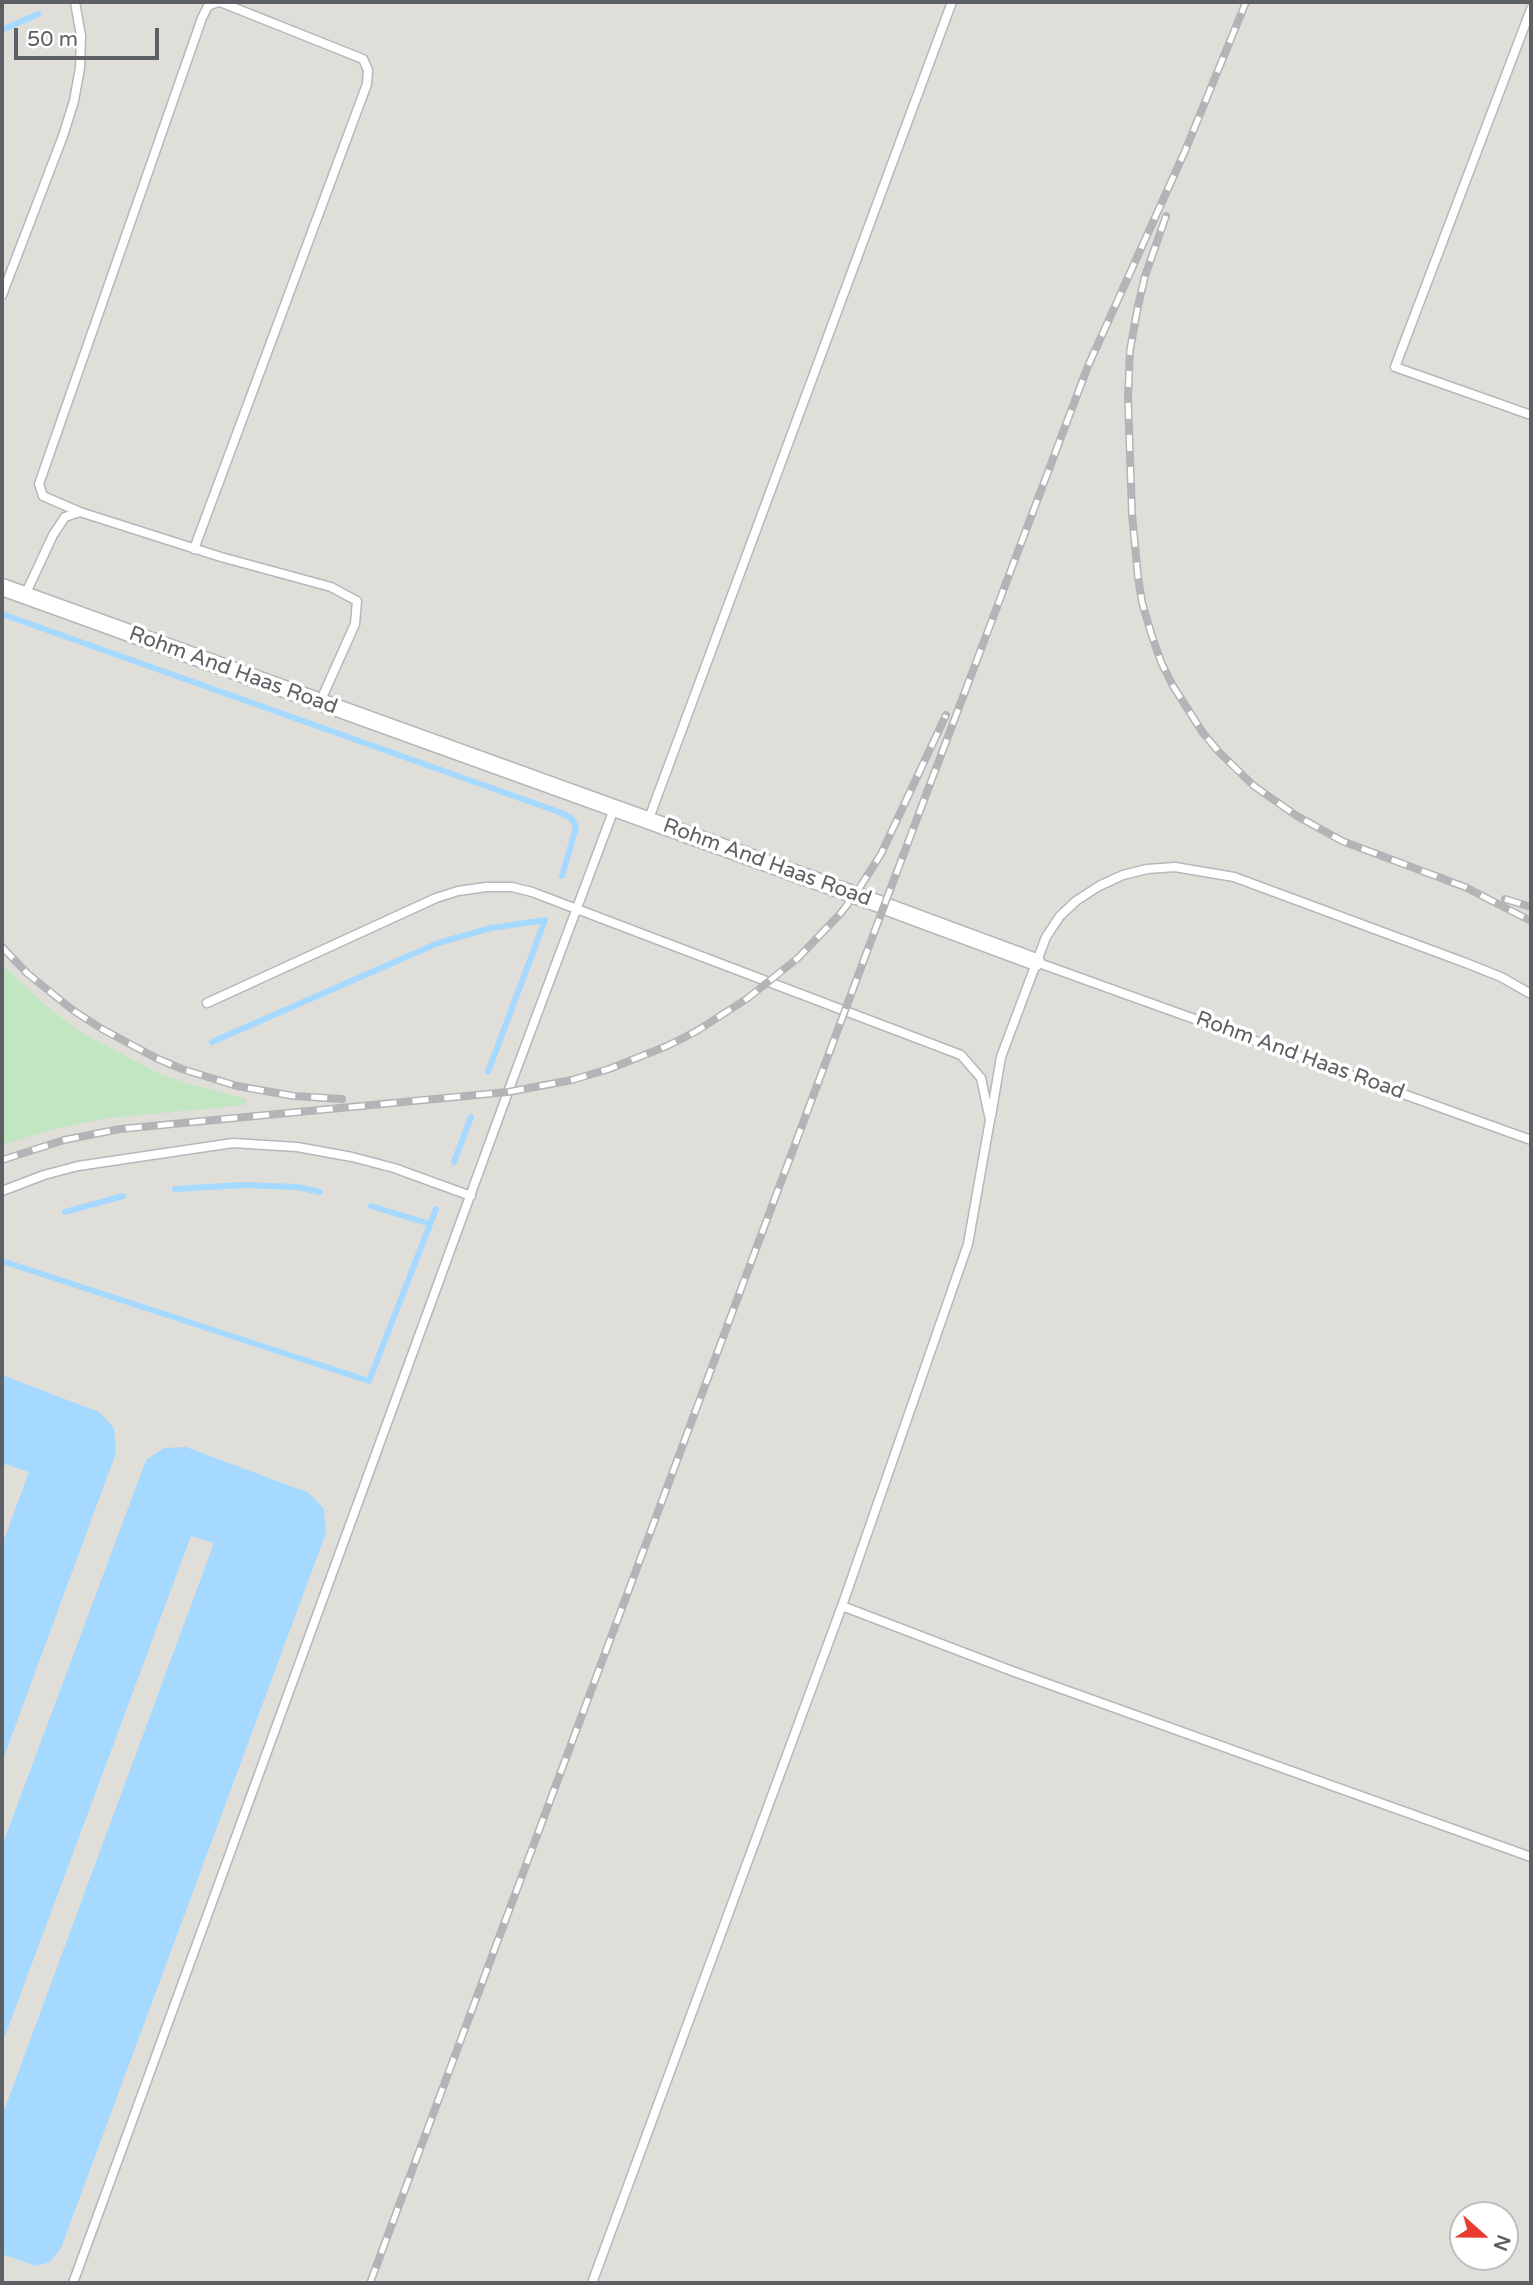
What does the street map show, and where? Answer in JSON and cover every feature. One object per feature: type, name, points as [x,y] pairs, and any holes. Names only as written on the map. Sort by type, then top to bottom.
[{"type":"street","name":"Rohm And Haas Road","points":[[2,587],[1035,962]]},
{"type":"lane","points":[[2,295],[74,101],[80,68],[81,36],[75,2]]},
{"type":"lane","points":[[194,549],[367,84],[368,69],[363,60],[219,2],[208,6],[202,18],[39,484],[43,496],[80,512],[194,549],[331,587],[357,601],[355,624],[320,702]]},
{"type":"lane","points":[[648,821],[952,2]]},
{"type":"lane","points":[[1531,9],[1395,367],[1531,415]]},
{"type":"lane","points":[[25,595],[53,535],[65,517],[80,512]]},
{"type":"lane","points":[[73,2283],[614,809]]},
{"type":"lane","points":[[592,2283],[842,1606],[968,1244],[1001,1057],[1035,962],[1046,937],[1060,916],[1076,901],[1099,886],[1123,875],[1147,869],[1175,867],[1234,877],[1466,963],[1501,977],[1531,994]]},
{"type":"lane","points":[[206,1003],[436,898],[458,891],[512,887],[532,892],[961,1055],[981,1079],[990,1120]]},
{"type":"lane","name":"Rohm And Haas Road","points":[[1035,962],[1531,1140]]},
{"type":"lane","points":[[2,1191],[78,1166],[233,1143],[297,1147],[352,1157],[394,1168],[471,1196]]},
{"type":"lane","points":[[842,1606],[1012,1671],[1531,1857]]},
{"type":"shaded area","points":[[2,2],[1531,2],[1531,2283],[2,2283]]},
{"type":"green space","points":[[2,964],[47,1007],[82,1033],[160,1074],[246,1099],[245,1105],[109,1118],[53,1129],[2,1145]]},
{"type":"water","points":[[2,1375],[99,1412],[114,1428],[116,1453],[2,1762],[2,1545],[29,1472],[5,1464],[2,1473]]},
{"type":"water","points":[[186,1447],[309,1493],[324,1509],[326,1533],[61,2248],[50,2262],[36,2266],[2,2254],[2,2116],[214,1543],[191,1536],[2,2044],[2,1846],[146,1460],[164,1448]]},
{"type":"waterway","points":[[2,30],[38,14]]},
{"type":"waterway","points":[[2,614],[559,812],[571,818],[576,827],[562,876]]},
{"type":"waterway","points":[[212,1042],[438,943],[491,928],[545,920],[488,1072]]},
{"type":"waterway","points":[[454,1162],[471,1117]]},
{"type":"waterway","points":[[175,1189],[243,1185],[297,1187],[320,1192]]},
{"type":"waterway","points":[[65,1212],[123,1196]]},
{"type":"waterway","points":[[371,1206],[430,1224]]},
{"type":"waterway","points":[[2,1261],[369,1381],[436,1209]]},
{"type":"railway","points":[[370,2283],[1088,366],[1185,151],[1246,2]]},
{"type":"railway","points":[[1166,216],[1145,276],[1138,306],[1130,350],[1128,398],[1132,514],[1138,577],[1151,633],[1173,686],[1203,733],[1219,752],[1254,786],[1297,816],[1342,841],[1465,887],[1531,921]]},
{"type":"railway","points":[[2,1160],[64,1140],[120,1129],[508,1092],[572,1080],[609,1069],[667,1046],[695,1032],[748,998],[798,958],[840,914],[881,854],[946,715]]},
{"type":"railway","points":[[1505,899],[1531,907]]},
{"type":"railway","points":[[2,947],[28,974],[74,1011],[156,1058],[237,1086],[294,1096],[342,1099]]}]
